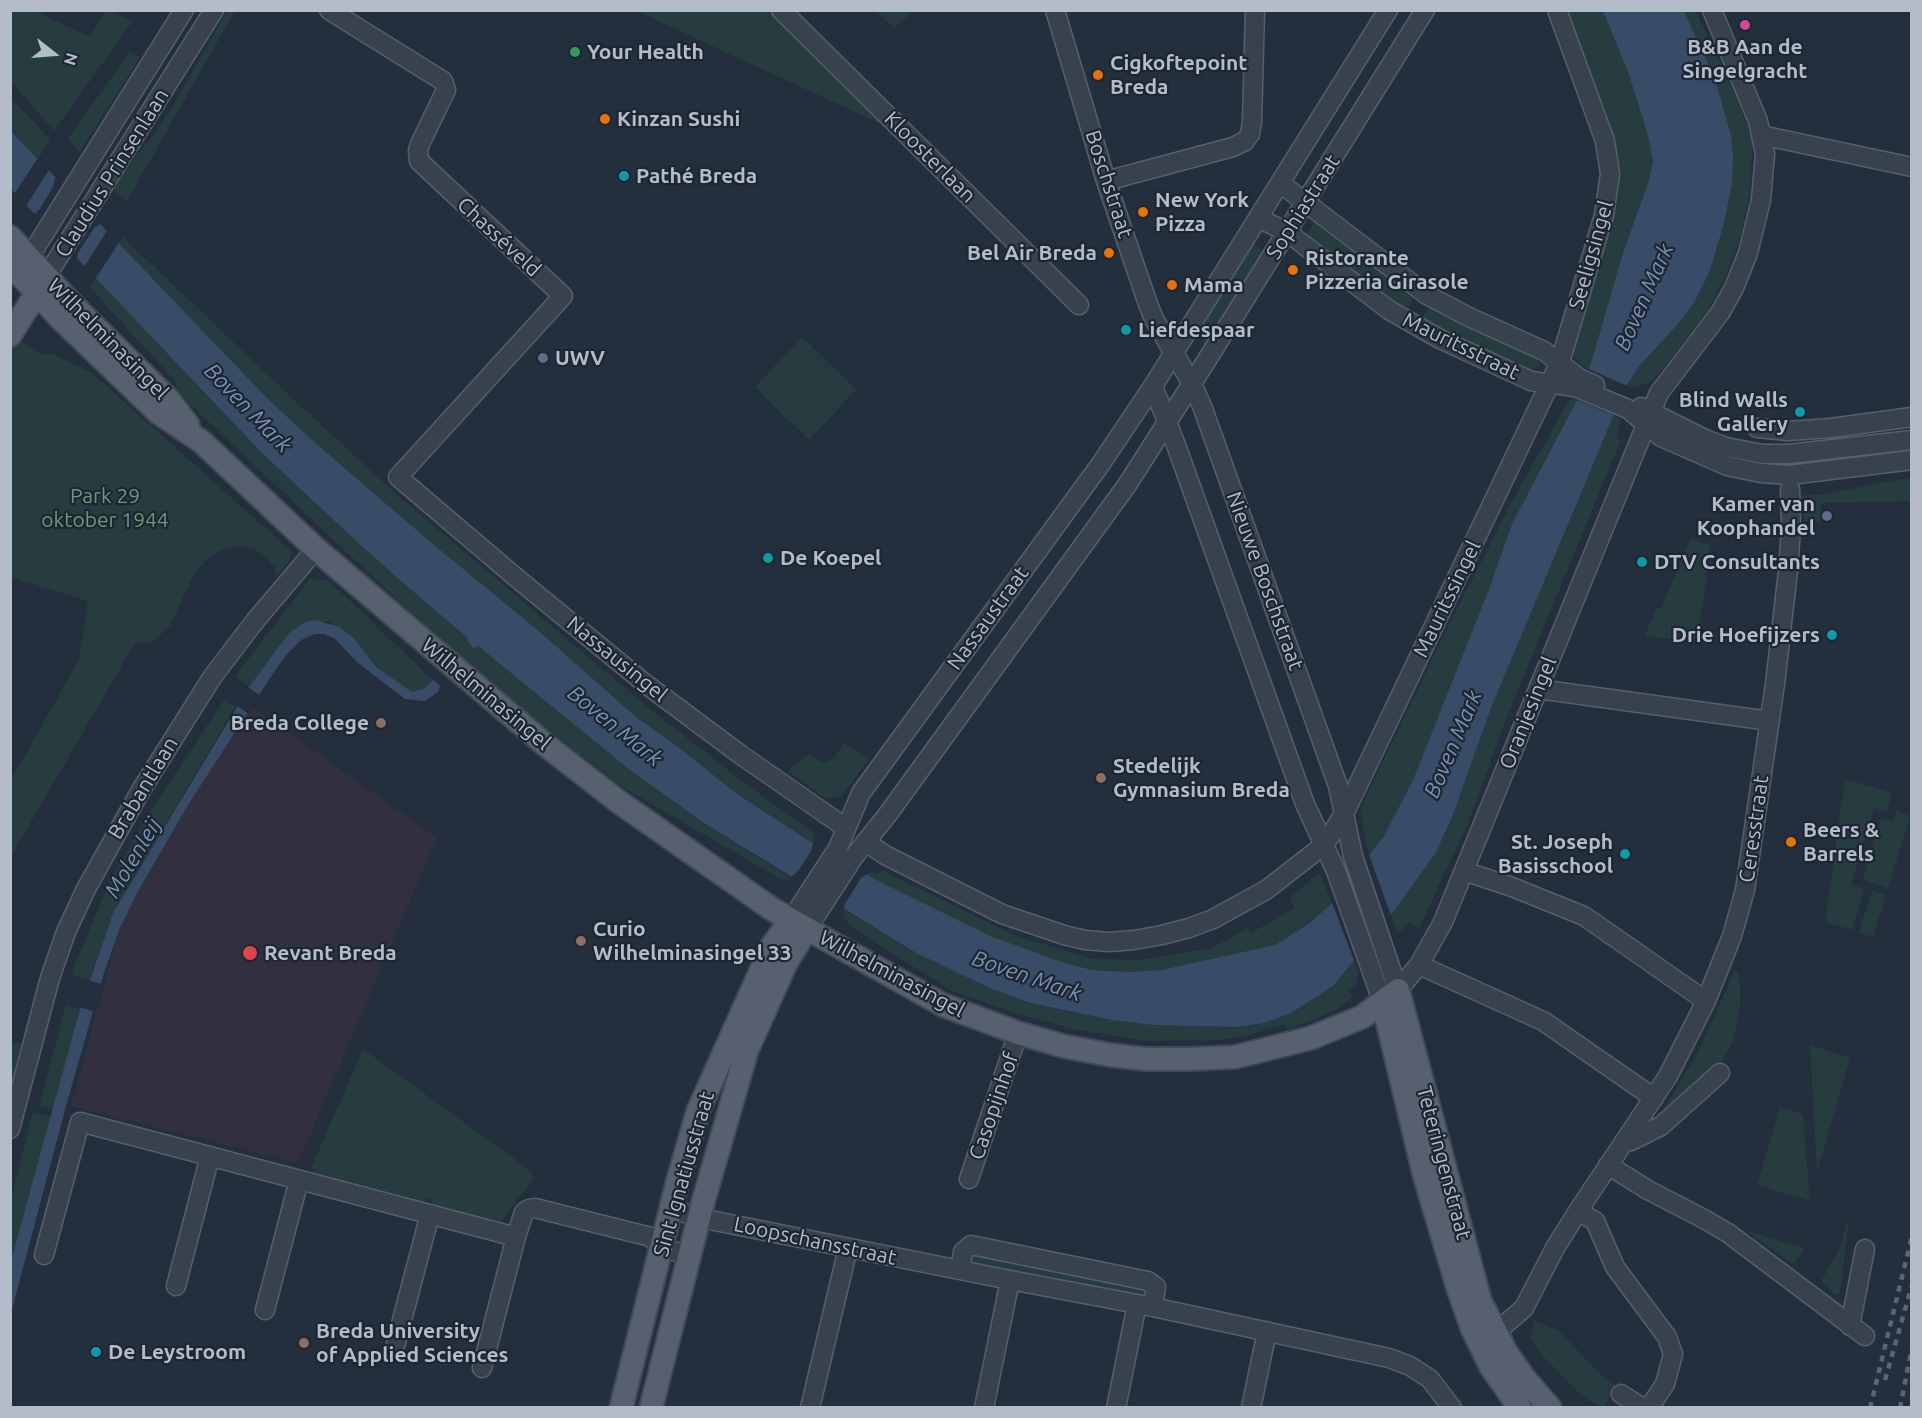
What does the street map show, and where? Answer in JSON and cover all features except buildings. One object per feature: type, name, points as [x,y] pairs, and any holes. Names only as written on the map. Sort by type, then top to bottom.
[{"type":"main road","name":"Wilhelminasingel","points":[[10,237],[17,270],[41,285],[170,400],[202,442],[316,549],[547,746],[619,802],[772,909],[943,1005],[1018,1033],[1063,1046],[1146,1059],[1191,1059],[1235,1057],[1311,1038],[1362,1017],[1390,997]]},
{"type":"main road","name":"Claudius Prinsenlaan","points":[[10,335],[41,285]]},
{"type":"main road","name":"Sint Ignatiusstraat","points":[[621,1407],[698,1111],[772,946],[799,925]]},
{"type":"main road","name":"Sint Ignatiusstraat","points":[[651,1407],[699,1216],[747,1050],[786,963],[799,925]]},
{"type":"main road","name":"Teteringenstraat","points":[[1390,997],[1424,1173],[1458,1288],[1488,1338]]},
{"type":"main road","points":[[1488,1338],[1491,1367],[1520,1407]]},
{"type":"main road","points":[[1488,1338],[1550,1407]]},
{"type":"street","name":"Claudius Prinsenlaan","points":[[17,270],[44,234],[184,10]]},
{"type":"street","name":"Claudius Prinsenlaan","points":[[41,285],[214,10]]},
{"type":"street","name":"Chasséveld","points":[[329,10],[443,81],[446,85],[445,92],[420,144],[419,160],[563,296],[398,477]]},
{"type":"street","name":"Kloosterlaan","points":[[781,10],[1079,305]]},
{"type":"street","name":"Boschstraat","points":[[1055,10],[1106,181],[1154,319],[1174,353]]},
{"type":"street","points":[[1106,181],[1237,146],[1247,138],[1252,122],[1255,10]]},
{"type":"street","name":"Sophiastraat","points":[[1163,370],[1388,10]]},
{"type":"street","name":"Sophiastraat","points":[[1179,403],[1425,10]]},
{"type":"street","name":"Seeligsingel","points":[[1550,383],[1560,362],[1606,208],[1610,174],[1608,151],[1602,129],[1557,10]]},
{"type":"street","name":"Oranjesingel","points":[[1390,997],[1419,965],[1440,929],[1659,393],[1720,313],[1745,262],[1756,227],[1765,154],[1761,135],[1742,81],[1712,10]]},
{"type":"street","points":[[1761,135],[1911,167]]},
{"type":"street","name":"Mauritsstraat","points":[[1280,183],[1427,295],[1544,351],[1560,362],[1577,382],[1629,405],[1649,418]]},
{"type":"street","name":"Mauritsstraat","points":[[1258,218],[1287,232],[1389,310],[1440,339],[1531,381],[1577,382]]},
{"type":"street","points":[[1410,322],[1427,295]]},
{"type":"street","name":"Nieuwe Boschstraat","points":[[1174,353],[1192,384],[1206,418],[1338,786],[1353,856],[1382,940],[1390,997]]},
{"type":"street","name":"Nassaustraat","points":[[799,925],[845,853],[846,828],[861,794],[1100,465],[1163,370]]},
{"type":"street","name":"Mauritssingel","points":[[1344,814],[1550,383]]},
{"type":"street","name":"Nieuwe Boschstraat","points":[[1153,386],[1305,804],[1336,871],[1366,956],[1390,997]]},
{"type":"street","name":"Nassaustraat","points":[[845,853],[866,842],[888,814],[1127,484],[1179,403]]},
{"type":"street","points":[[1757,428],[1788,431],[1831,428],[1911,417]]},
{"type":"street","points":[[1649,418],[1726,447],[1763,454],[1789,454],[1911,440]]},
{"type":"street","points":[[1649,418],[1661,437],[1735,468],[1761,473],[1808,474],[1911,460]]},
{"type":"street","name":"Nassausingel","points":[[398,477],[647,685],[741,755],[846,828]]},
{"type":"street","name":"Ceresstraat","points":[[1488,1338],[1524,1308],[1555,1248],[1668,1076],[1706,1001],[1732,936],[1745,890],[1770,721],[1788,571],[1791,528],[1790,489]]},
{"type":"street","name":"Brabantlaan","points":[[10,1129],[50,978],[66,932],[86,889],[141,790],[213,676],[255,621],[316,549]]},
{"type":"street","points":[[1538,689],[1770,721]]},
{"type":"street","points":[[866,842],[885,855],[1002,914],[1045,930],[1085,940],[1109,942],[1162,935],[1213,919],[1266,890],[1324,845],[1344,814]]},
{"type":"street","points":[[1464,871],[1512,887],[1584,916],[1706,1001]]},
{"type":"street","points":[[1419,965],[1543,1021],[1654,1098]]},
{"type":"street","name":"Casopijnhof","points":[[969,1179],[1018,1033]]},
{"type":"street","points":[[1624,1142],[1631,1141],[1661,1126],[1720,1073]]},
{"type":"street","points":[[44,1255],[80,1122],[516,1237]]},
{"type":"street","points":[[176,1286],[210,1156]]},
{"type":"street","points":[[1608,1165],[1648,1191],[1728,1233],[1865,1336]]},
{"type":"street","points":[[265,1310],[299,1180]]},
{"type":"street","points":[[482,1368],[516,1237],[524,1212],[529,1209],[535,1208],[651,1237],[661,1248],[689,1255]]},
{"type":"street","name":"Loopschansstraat","points":[[671,1209],[848,1248],[1145,1305],[1389,1358],[1410,1366],[1430,1379],[1452,1407]]},
{"type":"street","points":[[1578,1211],[1595,1221],[1615,1267],[1667,1337],[1673,1354],[1665,1384],[1649,1407]]},
{"type":"street","points":[[396,1343],[430,1214]]},
{"type":"street","points":[[960,1270],[963,1252],[970,1245],[1148,1281],[1156,1287],[1145,1305],[1116,1407]]},
{"type":"street","points":[[810,1407],[848,1248]]},
{"type":"street","points":[[1850,1326],[1865,1249]]},
{"type":"street","points":[[984,1407],[1010,1280]]},
{"type":"street","points":[[1251,1407],[1267,1331]]},
{"type":"street","points":[[1621,1394],[1643,1407]]},
{"type":"shaded area","name":"Revant Breda","points":[[251,706],[437,838],[298,1163],[71,1106],[119,930],[137,893],[188,805]]},
{"type":"green space","points":[[10,11],[35,11],[90,37],[106,11],[113,11],[132,22],[54,131],[11,81]]},
{"type":"green space","points":[[227,11],[235,11],[125,201],[112,187],[151,138],[175,102]]},
{"type":"green space","points":[[637,11],[772,11],[888,127],[740,59]]},
{"type":"green space","points":[[875,11],[914,11],[894,28]]},
{"type":"green space","points":[[1563,11],[1603,11],[1628,72],[1648,135],[1653,162],[1648,183],[1622,256],[1589,370],[1571,355],[1616,188]]},
{"type":"green space","points":[[1684,11],[1696,11],[1739,103],[1752,139],[1751,188],[1739,242],[1726,276],[1707,312],[1649,383],[1632,387],[1626,386],[1640,365],[1694,303],[1709,273],[1723,227],[1731,135],[1715,79]]},
{"type":"green space","points":[[130,51],[140,58],[79,152],[68,139]]},
{"type":"green space","points":[[10,98],[50,139],[38,159],[11,130]]},
{"type":"green space","points":[[1316,218],[1413,293],[1414,298],[1410,305],[1402,307],[1396,304],[1307,236]]},
{"type":"green space","points":[[123,237],[395,493],[645,705],[746,784],[811,831],[814,844],[737,794],[636,717],[540,632],[428,540],[311,439],[267,398],[118,244]]},
{"type":"green space","points":[[1249,241],[1269,254],[1207,354],[1196,326]]},
{"type":"green space","points":[[96,278],[263,454],[409,588],[468,638],[467,641],[515,675],[630,770],[707,825],[791,878],[785,880],[779,878],[622,787],[498,691],[395,598],[173,388],[177,383],[90,288]]},
{"type":"green space","points":[[1433,307],[1535,355],[1540,364],[1538,367],[1526,370],[1478,349],[1422,319],[1426,311]]},
{"type":"green space","name":"Park 29 oktober 1944","points":[[10,331],[42,355],[51,353],[92,373],[291,551],[289,562],[276,576],[275,564],[272,566],[268,558],[253,548],[237,546],[224,549],[212,555],[202,565],[193,576],[170,626],[152,642],[146,644],[136,641],[11,856],[11,780],[79,660],[88,601],[11,577]]},
{"type":"green space","points":[[802,337],[856,390],[809,440],[755,387]]},
{"type":"green space","points":[[1569,400],[1577,400],[1512,524],[1489,589],[1413,780],[1384,836],[1370,855],[1360,809],[1511,503]]},
{"type":"green space","points":[[1614,415],[1621,421],[1616,438],[1621,440],[1508,714],[1468,823],[1419,928],[1409,923],[1398,933],[1391,915],[1453,815],[1491,708]]},
{"type":"green space","points":[[1911,478],[1911,501],[1821,503],[1821,522],[1804,521],[1800,496],[1833,493]]},
{"type":"green space","points":[[1691,538],[1711,546],[1697,642],[1645,636],[1656,608],[1661,609]]},
{"type":"green space","points":[[310,579],[328,580],[433,680],[423,689],[412,692],[375,666],[355,639],[340,627],[327,621],[289,633],[249,687],[235,676]]},
{"type":"green space","points":[[224,700],[235,707],[113,913],[89,980],[72,975],[110,881],[149,813]]},
{"type":"green space","points":[[844,743],[869,759],[842,796],[828,798],[821,795],[789,772],[794,764],[809,754],[822,762],[827,762],[835,756]]},
{"type":"green space","points":[[1845,779],[1892,793],[1887,812],[1874,808],[1851,884],[1864,889],[1852,930],[1825,922]]},
{"type":"green space","points":[[1896,811],[1910,816],[1888,888],[1863,880],[1881,819],[1893,822]]},
{"type":"green space","points":[[882,870],[1016,936],[1093,959],[1141,960],[1212,948],[1248,928],[1251,933],[1295,908],[1289,898],[1320,873],[1332,903],[1310,923],[1275,945],[1161,970],[1129,972],[1092,970],[1062,962],[990,936],[865,874],[872,872],[878,874]]},
{"type":"green space","points":[[1872,891],[1886,895],[1873,937],[1859,933]]},
{"type":"green space","points":[[843,909],[918,954],[992,989],[1030,1003],[1153,1025],[1236,1027],[1291,1013],[1333,986],[1354,960],[1358,975],[1356,984],[1349,992],[1353,997],[1336,1010],[1290,1029],[1284,1024],[1248,1035],[1219,1040],[1148,1041],[1078,1030],[1018,1014],[950,990],[853,928],[844,918]]},
{"type":"green space","points":[[1735,970],[1739,975],[1740,1005],[1734,1038],[1728,1052],[1717,1069],[1656,1122],[1699,1051]]},
{"type":"green space","points":[[66,1005],[80,1009],[53,1109],[39,1106]]},
{"type":"green space","points":[[10,1041],[21,1043],[11,1085]]},
{"type":"green space","points":[[1810,1045],[1850,1058],[1817,1172]]},
{"type":"green space","points":[[363,1049],[533,1173],[532,1180],[499,1225],[430,1208],[433,1200],[427,1198],[424,1206],[316,1177],[313,1174],[312,1166]]},
{"type":"green space","points":[[1780,1107],[1803,1114],[1810,1201],[1757,1185]]},
{"type":"green space","points":[[33,1112],[51,1117],[11,1261],[11,1199]]},
{"type":"green space","points":[[1849,1217],[1840,1293],[1836,1295],[1821,1281],[1838,1252]]},
{"type":"green space","points":[[1746,1231],[1805,1248],[1794,1264]]},
{"type":"green space","points":[[970,1253],[1148,1286],[1148,1299],[969,1261]]},
{"type":"green space","points":[[1534,1320],[1559,1331],[1595,1369],[1616,1387],[1604,1407],[1578,1392],[1542,1355],[1531,1338]]},
{"type":"water","name":"Boven Mark","points":[[1603,11],[1684,11],[1715,79],[1731,135],[1733,157],[1732,184],[1723,227],[1709,273],[1694,303],[1640,365],[1626,386],[1491,708],[1453,815],[1435,854],[1391,915],[1333,986],[1291,1013],[1264,1023],[1236,1027],[1153,1025],[1113,1020],[1030,1003],[992,989],[918,954],[707,825],[630,770],[478,646],[474,648],[467,641],[468,638],[353,538],[263,454],[11,189],[10,130],[267,398],[311,439],[428,540],[540,632],[636,717],[737,794],[865,874],[990,936],[1062,962],[1092,970],[1129,972],[1161,970],[1275,945],[1310,923],[1332,903],[1384,836],[1413,780],[1489,589],[1512,524],[1577,400],[1589,370],[1622,256],[1648,183],[1653,162],[1648,135],[1628,72]]},
{"type":"water","points":[[315,620],[340,627],[355,639],[375,666],[412,692],[423,689],[433,680],[440,686],[438,692],[425,701],[405,699],[357,662],[334,638],[324,634],[315,634],[301,640],[286,655],[270,678],[188,805],[137,893],[119,930],[103,976],[66,1106],[11,1313],[11,1261],[80,1009],[113,913],[249,687],[289,633],[305,622]]},
{"type":"pier","points":[[39,156],[50,168],[25,208],[13,196]]},
{"type":"pier","points":[[56,174],[102,223],[94,228],[78,253],[76,262],[32,216],[39,210],[53,187]]},
{"type":"pier","points":[[108,229],[120,241],[94,281],[83,269]]},
{"type":"pier","points":[[1587,368],[1629,387],[1616,416],[1574,399]]},
{"type":"pier","points":[[246,686],[261,696],[249,714],[234,704]]},
{"type":"pier","points":[[814,841],[868,873],[861,878],[845,904],[843,912],[788,880],[798,871],[811,851]]},
{"type":"pier","points":[[1368,852],[1392,918],[1355,963],[1331,900]]},
{"type":"pier","points":[[86,980],[103,984],[96,1012],[78,1007]]},
{"type":"railway","points":[[1870,1408],[1912,1236]]},
{"type":"railway","points":[[1885,1380],[1912,1285]]},
{"type":"railway","points":[[1900,1408],[1912,1347]]},
{"type":"place","name":"B&B Aan de Singelgracht","points":[[1745,25]]},
{"type":"place","name":"Your Health","points":[[575,52]]},
{"type":"place","name":"Cigkoftepoint Breda","points":[[1098,75]]},
{"type":"place","name":"Kinzan Sushi","points":[[605,119]]},
{"type":"place","name":"Pathé Breda","points":[[624,176]]},
{"type":"place","name":"New York Pizza","points":[[1143,212]]},
{"type":"place","name":"Bel Air Breda","points":[[1109,253]]},
{"type":"place","name":"Ristorante Pizzeria Girasole","points":[[1293,270]]},
{"type":"place","name":"Mama","points":[[1172,285]]},
{"type":"place","name":"Liefdespaar","points":[[1126,330]]},
{"type":"place","name":"UWV","points":[[543,358]]},
{"type":"place","name":"Blind Walls Gallery","points":[[1800,412]]},
{"type":"place","name":"Kamer van Koophandel","points":[[1827,516]]},
{"type":"place","name":"De Koepel","points":[[768,558]]},
{"type":"place","name":"DTV Consultants","points":[[1642,562]]},
{"type":"place","name":"Drie Hoefijzers","points":[[1832,635]]},
{"type":"place","name":"Breda College","points":[[381,723]]},
{"type":"place","name":"Stedelijk Gymnasium Breda","points":[[1101,778]]},
{"type":"place","name":"Beers & Barrels","points":[[1791,842]]},
{"type":"place","name":"St. Joseph Basisschool","points":[[1625,854]]},
{"type":"place","name":"Curio Wilhelminasingel 33","points":[[581,941]]},
{"type":"place","name":"Revant Breda","points":[[250,953]]},
{"type":"place","name":"Breda University of Applied Sciences","points":[[304,1343]]},
{"type":"place","name":"De Leystroom","points":[[96,1352]]},
{"type":"water label","name":"Molenleij","points":[[133,858]]}]
